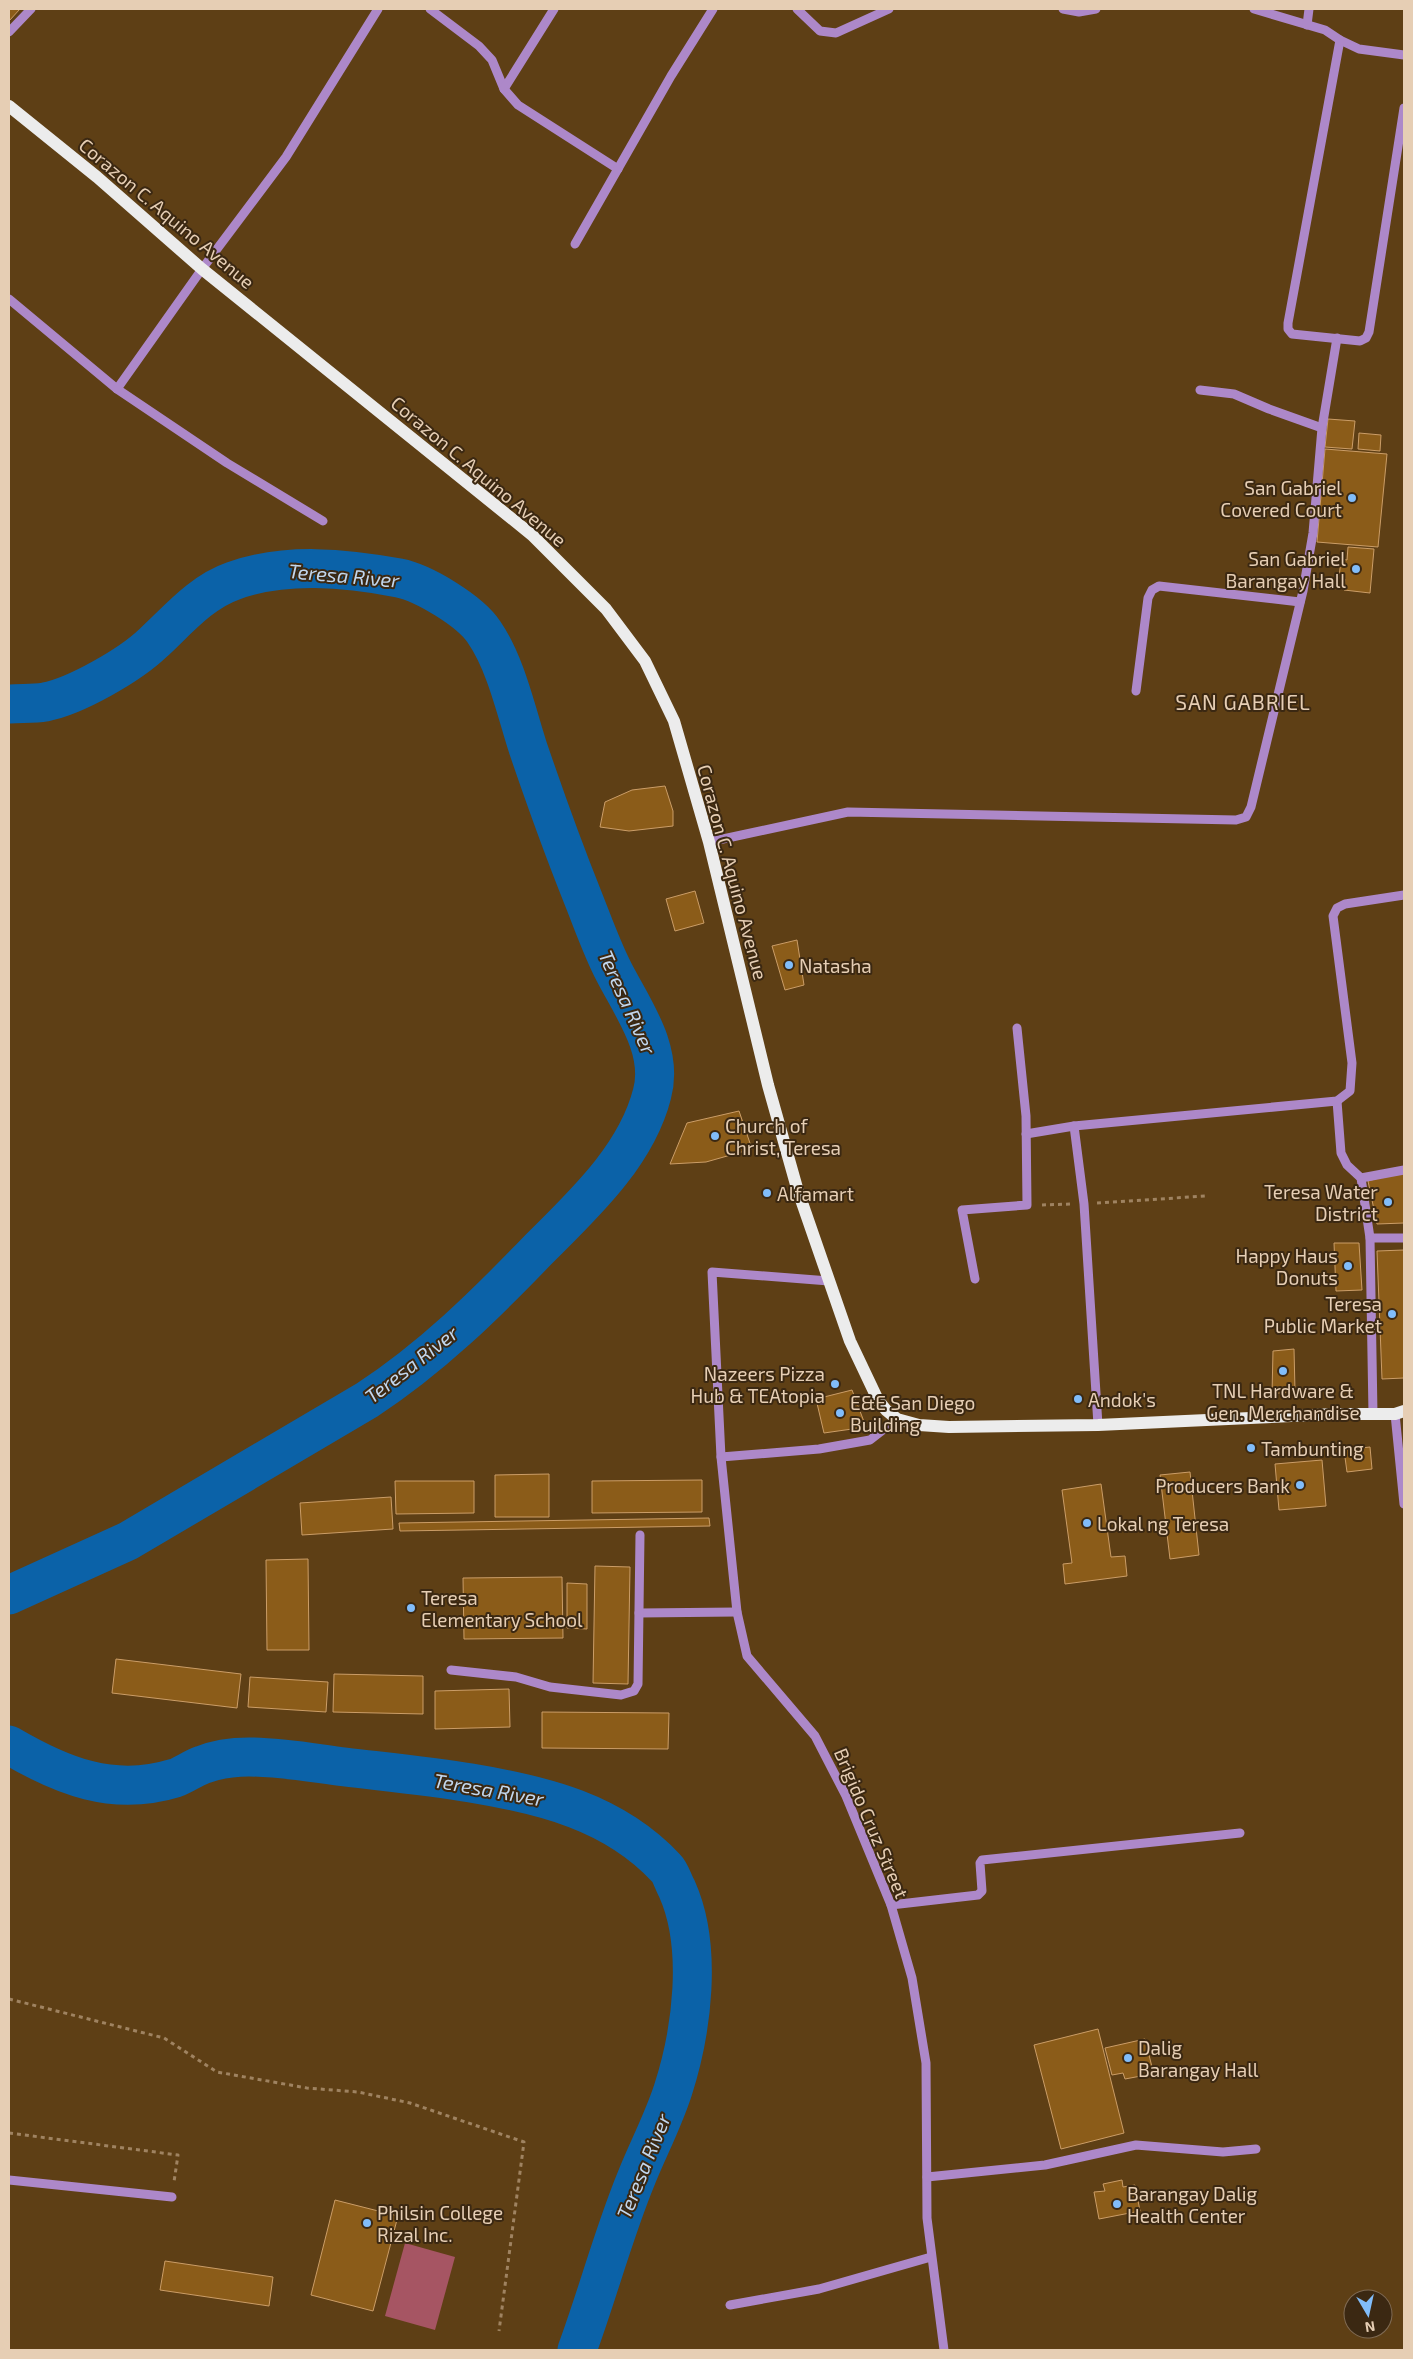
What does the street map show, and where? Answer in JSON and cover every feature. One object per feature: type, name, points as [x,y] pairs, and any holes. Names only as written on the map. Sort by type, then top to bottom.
[{"type":"main road","name":"Corazon C. Aquino Avenue","points":[[9,106],[98,177],[202,269],[532,534],[606,609],[645,662],[674,721],[709,842],[768,1085],[797,1188],[850,1341],[878,1400],[897,1419]]},
{"type":"main road","points":[[897,1419],[919,1425],[949,1426],[1098,1425],[1401,1414]]},
{"type":"street","points":[[9,32],[31,9]]},
{"type":"street","points":[[118,389],[202,269],[286,157],[378,9]]},
{"type":"street","points":[[430,9],[479,46],[492,60],[504,89],[518,106],[618,169]]},
{"type":"street","points":[[504,89],[554,9]]},
{"type":"street","points":[[575,244],[671,76],[713,9]]},
{"type":"street","points":[[796,9],[820,31],[836,33],[889,9]]},
{"type":"street","points":[[1063,9],[1079,12],[1096,9]]},
{"type":"street","points":[[1254,9],[1325,30],[1359,49],[1404,55]]},
{"type":"street","points":[[1306,25],[1309,9]]},
{"type":"street","points":[[1340,40],[1288,323],[1288,329],[1292,334],[1360,341],[1366,338],[1369,332],[1404,108]]},
{"type":"street","points":[[9,299],[118,389],[227,463],[323,521]]},
{"type":"street","points":[[709,842],[848,812],[1236,820],[1246,817],[1251,807],[1300,602],[1313,533],[1322,428],[1337,338]]},
{"type":"street","points":[[1200,390],[1234,394],[1322,428]]},
{"type":"street","points":[[1136,691],[1148,598],[1152,590],[1159,586],[1300,602]]},
{"type":"street","points":[[1026,1134],[1074,1126],[1337,1101],[1350,1091],[1352,1063],[1333,916],[1336,908],[1345,904],[1404,895]]},
{"type":"street","points":[[975,1279],[962,1210],[1027,1205],[1026,1134],[1017,1028]]},
{"type":"street","points":[[1337,1101],[1341,1153],[1347,1165],[1360,1178],[1370,1238],[1373,1414]]},
{"type":"street","points":[[1074,1126],[1084,1204],[1098,1425]]},
{"type":"street","points":[[1360,1178],[1404,1170]]},
{"type":"street","points":[[1370,1238],[1404,1238]]},
{"type":"street","name":"Brigido Cruz Street","points":[[829,1280],[712,1272],[720,1457],[737,1612],[747,1656],[816,1736],[846,1796],[891,1905],[912,1978],[926,2063],[927,2218],[944,2350]]},
{"type":"street","points":[[1401,1414],[1404,1504]]},
{"type":"street","points":[[720,1457],[819,1449],[870,1440],[897,1419]]},
{"type":"street","points":[[451,1670],[516,1677],[550,1687],[620,1695],[634,1691],[638,1684],[640,1535]]},
{"type":"street","points":[[639,1613],[737,1612]]},
{"type":"street","points":[[891,1905],[978,1895],[982,1891],[980,1863],[982,1860],[1240,1833]]},
{"type":"street","points":[[928,2177],[1046,2165],[1136,2145],[1223,2152],[1256,2149]]},
{"type":"street","points":[[9,2180],[172,2198]]},
{"type":"street","points":[[730,2305],[819,2289],[931,2257]]},
{"type":"path","points":[[1027,1205],[1084,1204],[1206,1196]]},
{"type":"path","points":[[9,1999],[164,2038],[216,2072],[306,2088],[358,2092],[410,2102],[524,2142],[499,2330]]},
{"type":"path","points":[[9,2133],[178,2155],[172,2198]]},
{"type":"shaded area","points":[[405,2243],[455,2257],[435,2330],[385,2316]]},
{"type":"building","points":[[9,9],[20,9],[9,21]]},
{"type":"building","points":[[1328,419],[1355,421],[1352,449],[1325,447]]},
{"type":"building","points":[[1359,433],[1381,435],[1380,451],[1358,449]]},
{"type":"building","name":"San Gabriel Covered Court","points":[[1325,449],[1387,454],[1378,547],[1317,542]]},
{"type":"building","name":"San Gabriel Barangay Hall","points":[[1348,547],[1374,549],[1370,593],[1344,590],[1345,579],[1339,578],[1341,559],[1347,560]]},
{"type":"building","points":[[665,786],[673,811],[673,826],[629,831],[600,827],[605,802],[632,790]]},
{"type":"building","points":[[695,891],[704,923],[675,931],[666,899]]},
{"type":"building","name":"Natasha","points":[[797,940],[804,985],[785,990],[772,946]]},
{"type":"building","name":"Church of Christ, Teresa","points":[[739,1111],[752,1149],[706,1162],[670,1164],[687,1123]]},
{"type":"building","name":"Teresa Water District","points":[[1404,1171],[1404,1223],[1377,1224],[1368,1181]]},
{"type":"building","name":"Happy Haus Donuts","points":[[1334,1243],[1359,1243],[1362,1290],[1336,1291]]},
{"type":"building","name":"Teresa Public Market","points":[[1404,1250],[1404,1378],[1382,1379],[1377,1251]]},
{"type":"building","name":"TNL Hardware & Gen. Merchandise","points":[[1294,1349],[1295,1391],[1272,1394],[1273,1351]]},
{"type":"building","name":"E&E San Diego Building","points":[[852,1390],[866,1427],[824,1433],[816,1399]]},
{"type":"building","points":[[1370,1447],[1372,1469],[1347,1472],[1344,1450]]},
{"type":"building","name":"Producers Bank","points":[[1322,1460],[1326,1506],[1279,1510],[1275,1464]]},
{"type":"building","points":[[1190,1472],[1199,1555],[1170,1559],[1160,1475]]},
{"type":"building","points":[[549,1474],[549,1517],[495,1517],[495,1475]]},
{"type":"building","points":[[702,1480],[702,1512],[592,1513],[592,1481]]},
{"type":"building","points":[[395,1481],[474,1481],[474,1513],[396,1514]]},
{"type":"building","name":"Lokal ng Teresa","points":[[1101,1484],[1111,1557],[1125,1556],[1127,1576],[1065,1584],[1063,1564],[1072,1563],[1062,1490]]},
{"type":"building","points":[[391,1497],[393,1529],[302,1535],[300,1503]]},
{"type":"building","points":[[709,1518],[710,1526],[400,1531],[399,1523]]},
{"type":"building","points":[[308,1559],[309,1650],[267,1650],[266,1560]]},
{"type":"building","points":[[595,1566],[630,1567],[628,1684],[593,1683]]},
{"type":"building","points":[[562,1577],[563,1638],[464,1639],[463,1578]]},
{"type":"building","points":[[567,1583],[587,1584],[587,1629],[567,1628]]},
{"type":"building","points":[[116,1659],[241,1674],[237,1708],[112,1693]]},
{"type":"building","points":[[334,1674],[423,1676],[423,1714],[333,1712]]},
{"type":"building","points":[[250,1677],[328,1682],[326,1712],[248,1707]]},
{"type":"building","points":[[509,1689],[510,1727],[435,1729],[435,1691]]},
{"type":"building","points":[[542,1712],[669,1713],[668,1749],[542,1748]]},
{"type":"building","points":[[1098,2029],[1124,2133],[1061,2149],[1034,2045]]},
{"type":"building","points":[[1145,2039],[1152,2067],[1140,2069],[1141,2076],[1125,2079],[1123,2073],[1112,2075],[1105,2048]]},
{"type":"building","points":[[1122,2180],[1123,2187],[1135,2185],[1140,2211],[1099,2219],[1094,2192],[1105,2191],[1103,2184]]},
{"type":"building","points":[[335,2200],[398,2216],[373,2311],[311,2295]]},
{"type":"building","points":[[165,2261],[273,2277],[269,2306],[160,2290]]},
{"type":"waterway","name":"Teresa River","points":[[9,704],[45,702],[58,699],[87,686],[117,670],[143,652],[210,592],[233,581],[253,575],[294,569],[358,572],[409,581],[446,599],[477,624],[484,632],[498,658],[510,688],[528,748],[568,860],[594,926],[610,963],[645,1030],[654,1062],[655,1078],[644,1117],[633,1139],[605,1180],[589,1199],[497,1292],[413,1367],[367,1400],[128,1541],[9,1595]]},
{"type":"waterway","name":"Teresa River","points":[[9,1745],[68,1774],[109,1784],[152,1783],[175,1778],[213,1761],[261,1757],[424,1776],[525,1793],[551,1800],[600,1820],[624,1833],[646,1849],[666,1868],[677,1889],[685,1912],[690,1937],[692,1989],[685,2042],[673,2090],[628,2200],[577,2350]]},
{"type":"place","name":"San Gabriel Covered Court","points":[[1352,498]]},
{"type":"place","name":"San Gabriel Barangay Hall","points":[[1356,569]]},
{"type":"place","name":"Natasha","points":[[789,965]]},
{"type":"place","name":"Church of Christ, Teresa","points":[[715,1136]]},
{"type":"place","name":"Alfamart","points":[[767,1193]]},
{"type":"place","name":"Teresa Water District","points":[[1388,1202]]},
{"type":"place","name":"Happy Haus Donuts","points":[[1348,1266]]},
{"type":"place","name":"Teresa Public Market","points":[[1392,1314]]},
{"type":"place","name":"TNL Hardware & Gen. Merchandise","points":[[1283,1371]]},
{"type":"place","name":"Nazeers Pizza Hub & TEAtopia","points":[[835,1384]]},
{"type":"place","name":"Andok's","points":[[1078,1399]]},
{"type":"place","name":"E&E San Diego Building","points":[[840,1413]]},
{"type":"place","name":"Tambunting","points":[[1251,1448]]},
{"type":"place","name":"Producers Bank","points":[[1300,1485]]},
{"type":"place","name":"Lokal ng Teresa","points":[[1087,1523]]},
{"type":"place","name":"Teresa Elementary School","points":[[411,1608]]},
{"type":"place","name":"Dalig Barangay Hall","points":[[1128,2058]]},
{"type":"place","name":"Barangay Dalig Health Center","points":[[1117,2204]]},
{"type":"place","name":"Philsin College Rizal Inc.","points":[[367,2223]]},
{"type":"district","name":"SAN GABRIEL","points":[[1243,701]]}]
